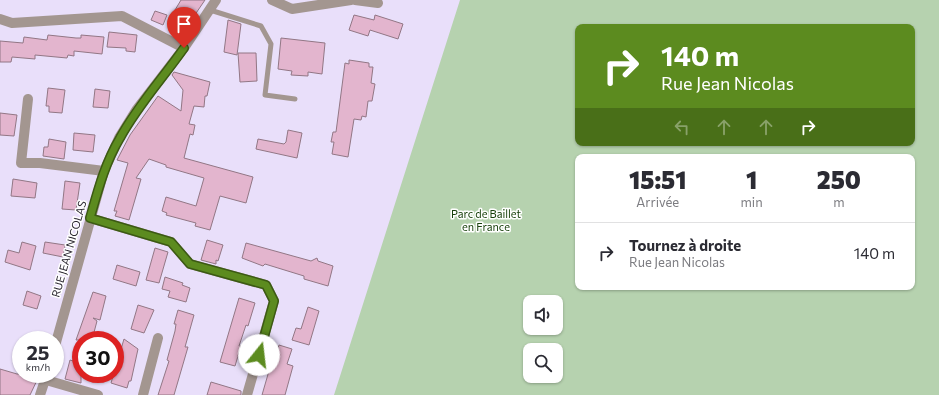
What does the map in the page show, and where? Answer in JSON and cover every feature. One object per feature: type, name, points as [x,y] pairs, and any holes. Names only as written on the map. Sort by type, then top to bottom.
[{"type":"street","name":"RUE JEAN NICOLAS","points":[[59,331],[104,171],[119,138],[137,109],[184,48],[216,0]]},
{"type":"street","points":[[272,0],[292,9],[351,0]]},
{"type":"street","points":[[355,0],[378,3]]},
{"type":"street","points":[[0,19],[12,23],[122,16],[184,48]]},
{"type":"street","points":[[28,99],[21,163],[40,163],[104,171]]},
{"type":"street","points":[[90,218],[171,242],[190,264],[266,285],[274,301],[247,395]]},
{"type":"street","points":[[143,395],[158,338]]},
{"type":"street","points":[[40,395],[45,383]]},
{"type":"street","points":[[64,383],[98,395]]},
{"type":"lane","points":[[210,10],[261,26],[271,44],[265,95],[294,99]]},
{"type":"green space","name":"Parc de Baillet en France","points":[[460,0],[939,0],[939,395],[334,395]]},
{"type":"building","points":[[181,0],[205,0],[190,22],[175,10]]},
{"type":"building","points":[[155,11],[167,15],[163,25],[151,20]]},
{"type":"building","points":[[354,15],[374,20],[375,15],[403,24],[398,39],[370,30],[368,36],[349,30]]},
{"type":"building","points":[[228,20],[241,24],[237,55],[224,52]]},
{"type":"building","points":[[109,32],[137,35],[135,52],[126,51],[126,48],[107,47]]},
{"type":"building","points":[[48,35],[76,38],[81,38],[81,35],[104,37],[102,54],[74,51],[74,56],[68,55],[67,58],[35,55],[35,59],[12,57],[11,62],[0,62],[0,41],[23,43],[24,37],[47,40]]},
{"type":"building","points":[[281,38],[325,43],[322,74],[308,72],[308,76],[291,75],[292,71],[278,69]]},
{"type":"building","points":[[238,53],[256,53],[257,81],[240,82]]},
{"type":"building","points":[[349,60],[369,63],[369,67],[373,67],[371,83],[375,84],[372,101],[368,101],[366,117],[362,116],[361,120],[354,119],[348,157],[332,154],[334,142],[331,142],[333,132],[336,132],[345,63],[349,64]]},
{"type":"building","points":[[174,72],[210,82],[207,96],[205,96],[204,107],[194,106],[189,124],[195,125],[193,135],[190,134],[184,158],[253,177],[246,203],[220,196],[210,230],[195,226],[196,223],[166,215],[167,213],[162,211],[166,197],[196,206],[204,178],[166,167],[166,165],[149,159],[136,178],[141,179],[129,220],[115,216],[117,211],[114,211],[128,163],[117,160],[130,135],[158,96],[181,111],[183,90],[172,75]]},
{"type":"building","points":[[48,88],[65,90],[62,113],[49,112],[49,106],[46,106]]},
{"type":"building","points":[[95,89],[110,91],[108,108],[93,107]]},
{"type":"building","points":[[0,113],[17,115],[14,136],[0,135]]},
{"type":"building","points":[[288,130],[302,133],[297,158],[256,149],[258,139],[284,144],[286,142]]},
{"type":"building","points":[[74,133],[95,135],[93,152],[73,150]]},
{"type":"building","points":[[49,139],[66,142],[64,159],[43,156],[44,147],[48,147]]},
{"type":"building","points":[[13,179],[37,183],[35,198],[11,196]]},
{"type":"building","points":[[65,181],[80,183],[76,210],[62,209]]},
{"type":"building","points":[[207,240],[223,245],[218,261],[216,260],[216,264],[201,260]]},
{"type":"building","points":[[22,242],[36,246],[30,270],[5,262],[8,250],[19,253]]},
{"type":"building","points":[[45,242],[65,245],[63,257],[43,253]]},
{"type":"building","points":[[246,243],[311,261],[317,258],[318,261],[333,266],[328,286],[304,279],[304,276],[265,264],[263,266],[242,258]]},
{"type":"building","points":[[155,248],[168,252],[159,283],[146,280]]},
{"type":"building","points":[[117,265],[140,272],[136,286],[113,279]]},
{"type":"building","points":[[165,277],[183,283],[182,285],[190,288],[186,302],[168,297],[170,291],[162,289]]},
{"type":"building","points":[[27,291],[41,296],[37,309],[23,305]]},
{"type":"building","points":[[93,292],[106,296],[100,320],[93,318],[97,321],[94,331],[79,331]]},
{"type":"building","points":[[239,298],[255,303],[248,326],[246,325],[239,346],[241,346],[235,366],[220,362]]},
{"type":"building","points":[[138,305],[154,310],[144,333],[131,329]]},
{"type":"building","points":[[308,307],[319,311],[309,345],[292,340],[296,328],[301,329]]},
{"type":"building","points":[[178,310],[194,315],[185,347],[188,347],[174,395],[158,395],[169,361],[167,360],[175,331],[176,324],[174,324]]},
{"type":"building","points":[[124,339],[138,349],[131,381],[129,381],[127,388],[111,383],[124,383]]},
{"type":"building","points":[[279,345],[292,349],[287,364],[293,366],[285,395],[262,395],[275,350],[277,351]]},
{"type":"building","points":[[70,360],[72,361],[72,381],[65,379]]},
{"type":"building","points":[[0,369],[12,373],[12,383],[36,383],[30,395],[0,395]]},
{"type":"building","points":[[211,382],[241,391],[241,395],[207,395]]},
{"type":"route","points":[[184,48],[137,109],[119,138],[104,171],[90,218],[171,242],[190,264],[266,285],[274,301],[259,355]]}]
